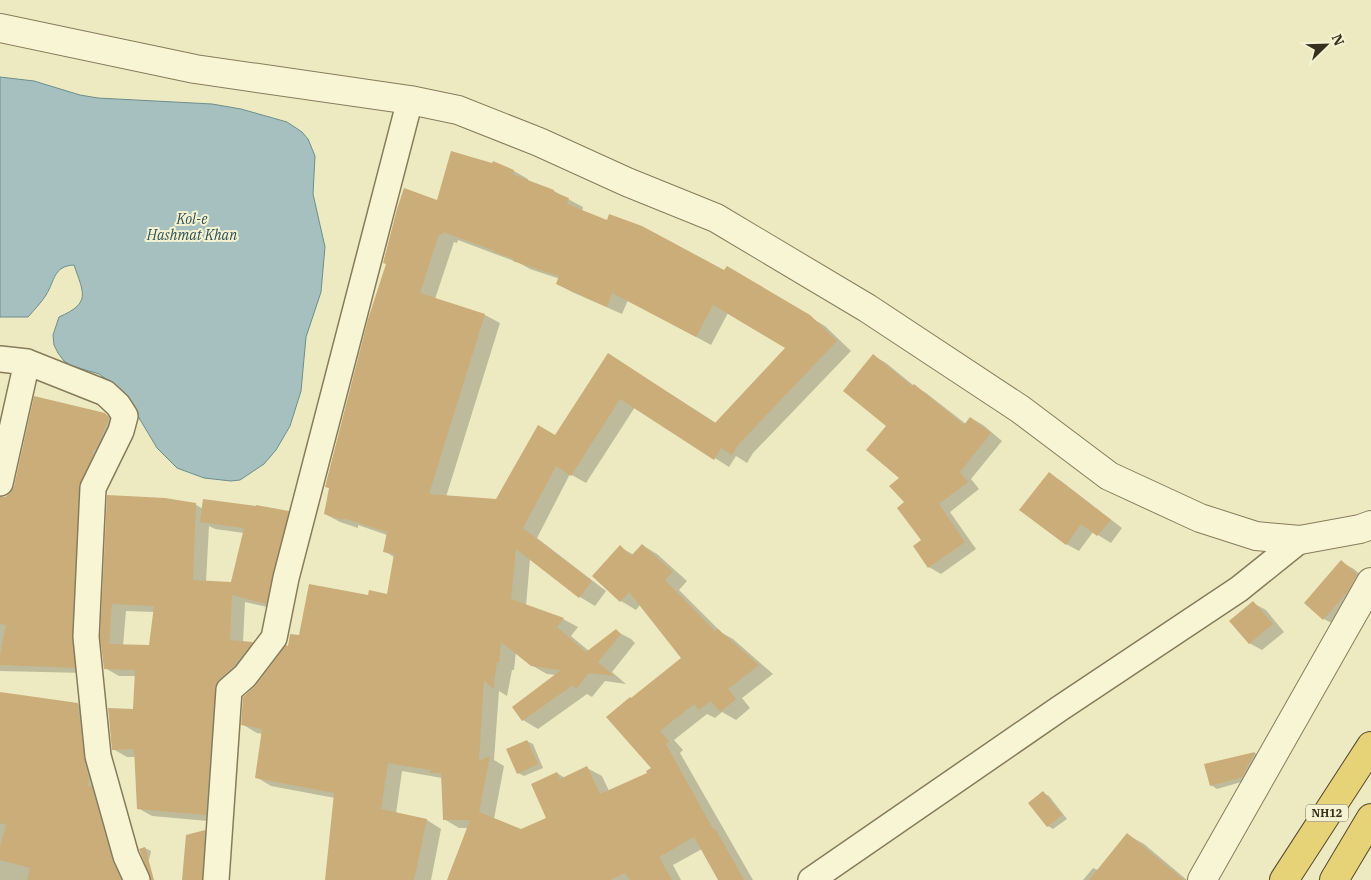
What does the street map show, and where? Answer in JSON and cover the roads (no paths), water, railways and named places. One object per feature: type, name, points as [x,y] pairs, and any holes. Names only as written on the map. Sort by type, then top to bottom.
[{"type":"highway","name":"NH12","points":[[1284,880],[1371,746]]},
{"type":"highway","name":"NH12","points":[[1334,880],[1371,818]]},
{"type":"street","points":[[0,28],[195,69],[410,100],[458,110],[539,142],[627,182],[716,218],[867,308],[1020,409],[1109,476],[1200,518],[1256,536],[1300,540],[1360,529],[1371,525]]},
{"type":"street","points":[[216,880],[230,690],[245,676],[274,638],[286,578],[410,100]]},
{"type":"street","points":[[0,359],[27,362],[105,393],[118,405],[125,416],[121,431],[93,488],[86,637],[98,756],[126,856],[137,880]]},
{"type":"street","points":[[0,483],[27,362]]},
{"type":"street","points":[[811,880],[1059,709],[1239,589],[1300,540]]},
{"type":"street","points":[[1202,880],[1371,582]]},
{"type":"water","name":"Kol-e Hashmat Khan","points":[[0,77],[34,81],[80,95],[98,98],[212,104],[241,109],[287,122],[302,132],[308,139],[315,156],[313,194],[325,247],[321,292],[306,337],[301,391],[290,426],[276,450],[264,464],[240,480],[204,478],[177,468],[157,448],[123,391],[99,374],[72,366],[64,361],[54,345],[53,335],[59,317],[76,307],[82,297],[74,265],[67,266],[58,271],[46,295],[28,317],[0,317]]}]
